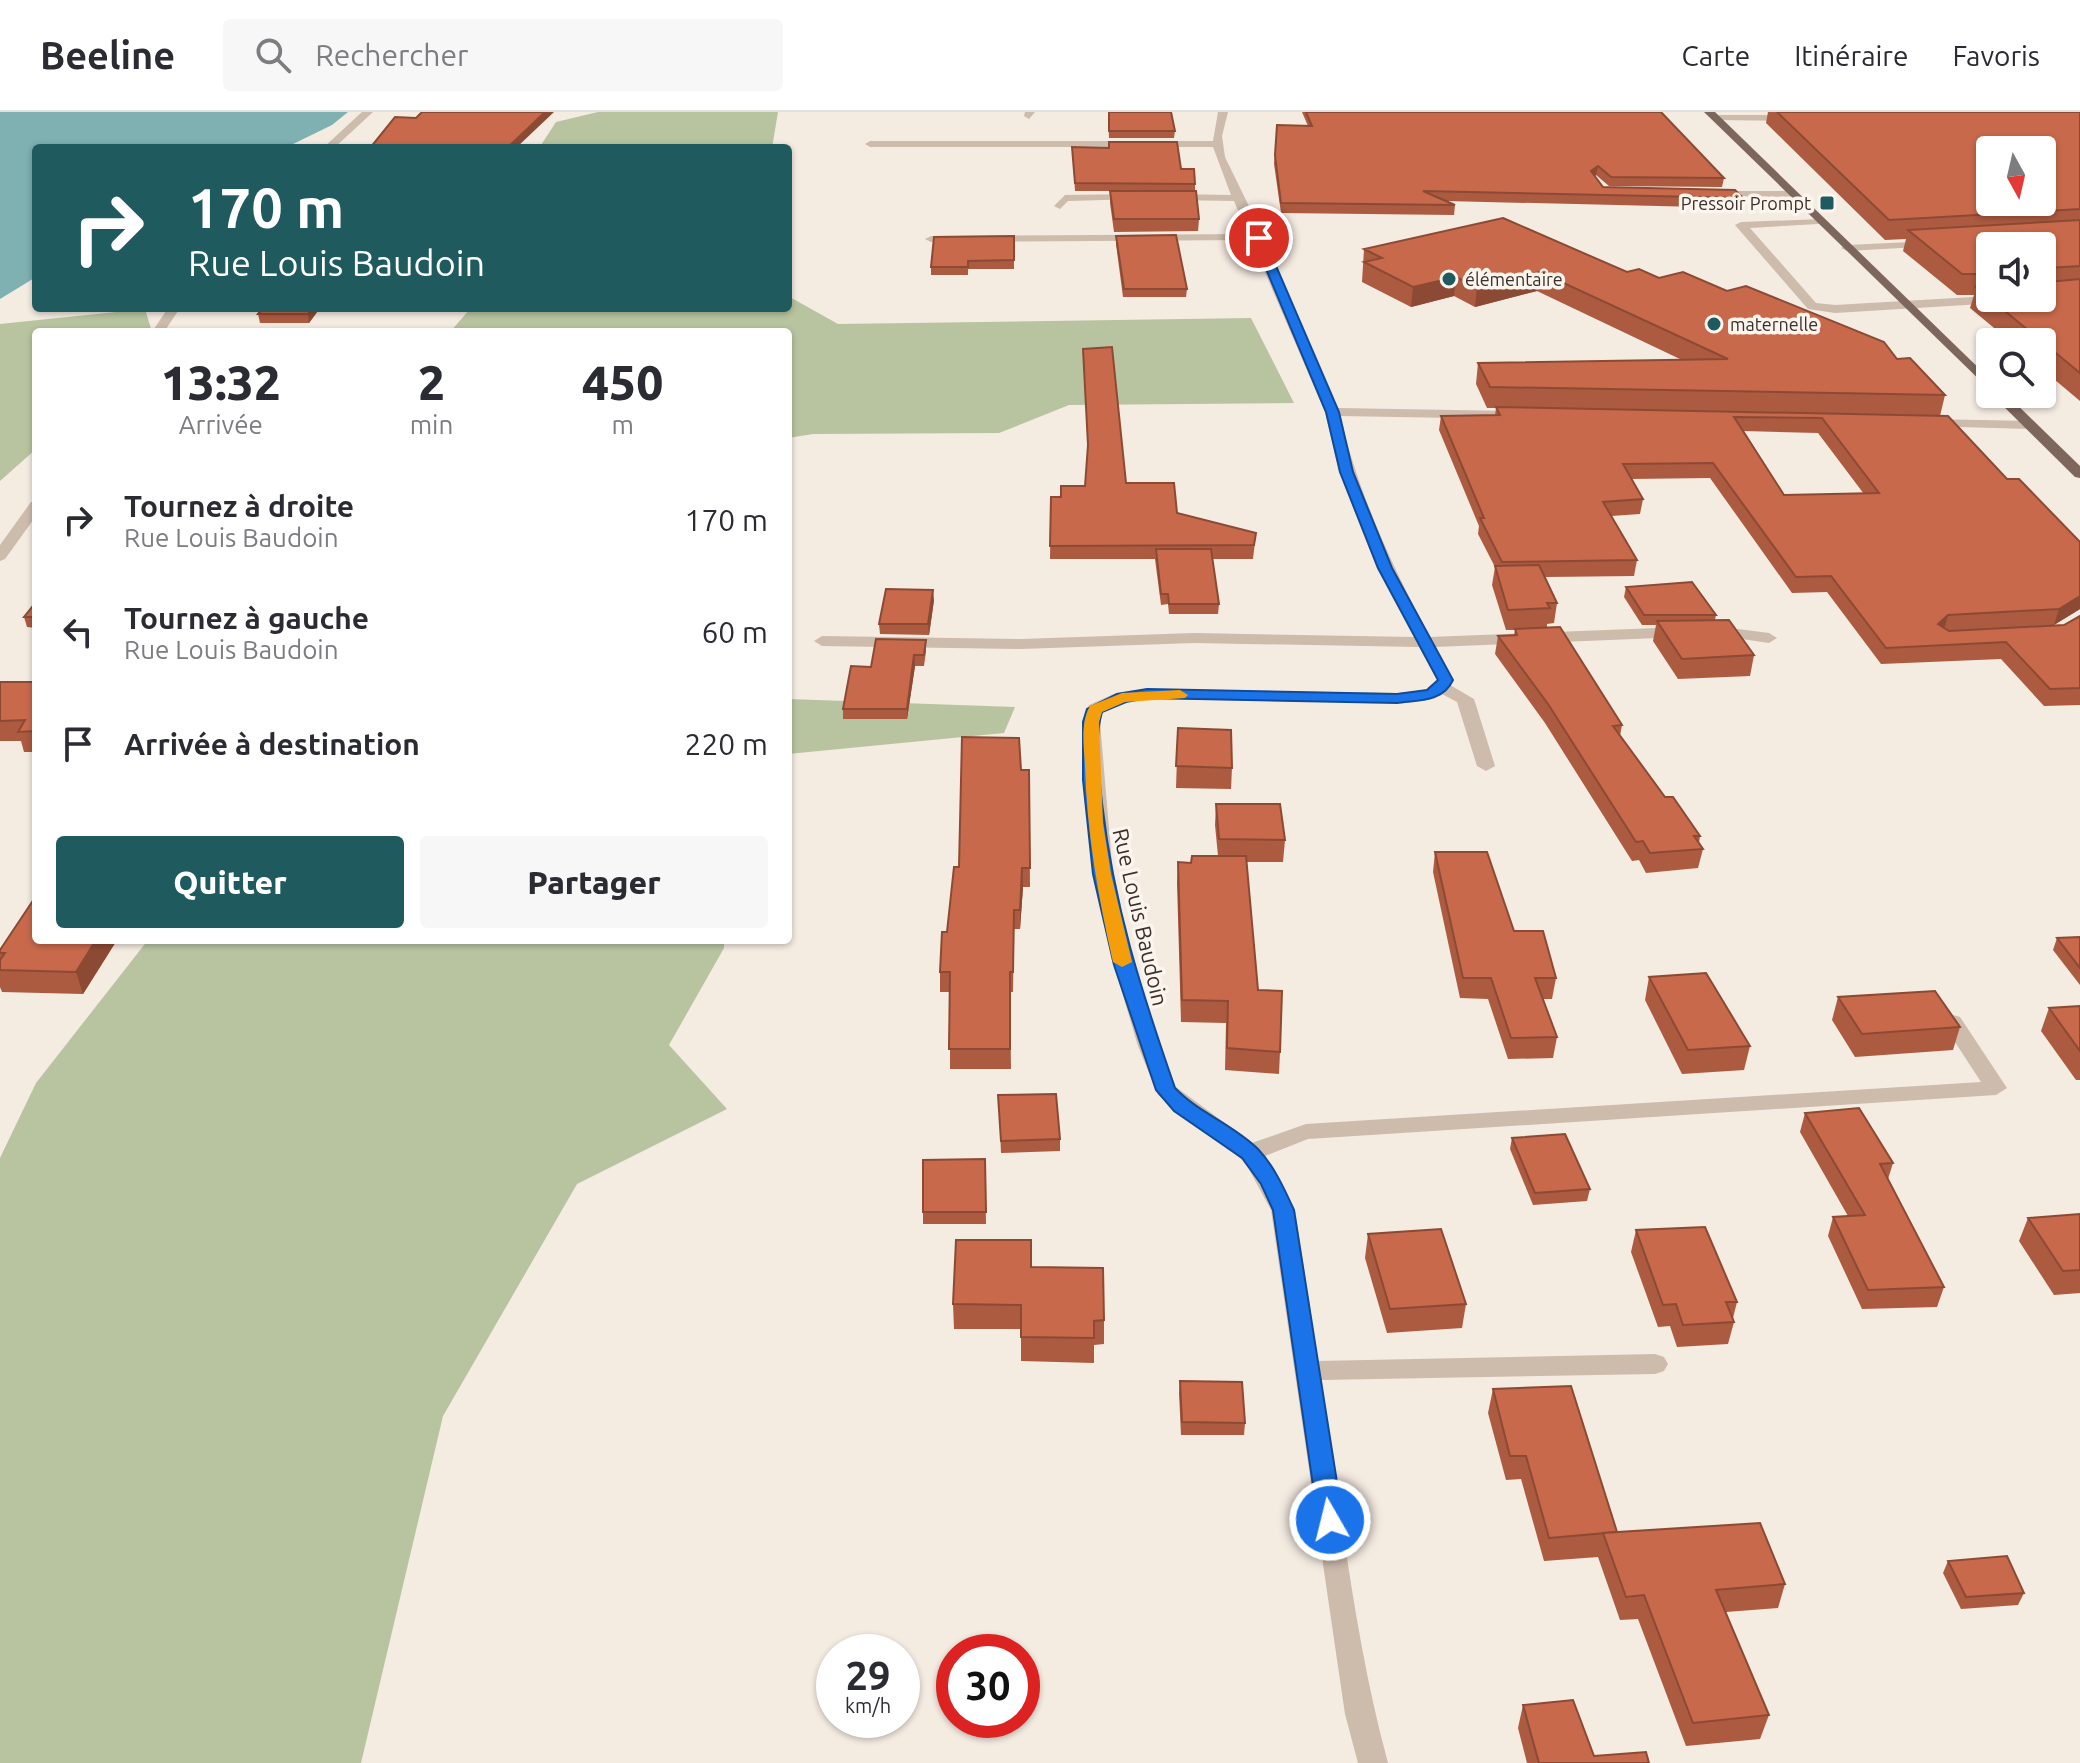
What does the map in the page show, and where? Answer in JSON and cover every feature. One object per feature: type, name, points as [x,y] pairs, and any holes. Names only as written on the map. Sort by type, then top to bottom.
[{"type":"main road","points":[[1712,115],[1976,373]]},
{"type":"main road","points":[[2013,408],[2080,474]]},
{"type":"street","points":[[332,144],[368,112]]},
{"type":"street","points":[[1223,112],[1216,144],[1332,412],[1346,472],[1385,568],[1428,642],[1445,680],[1442,688],[1465,699],[1486,766]]},
{"type":"street","points":[[1712,115],[1811,117]]},
{"type":"street","points":[[870,144],[1216,144]]},
{"type":"street","points":[[1696,194],[1791,194]]},
{"type":"street","points":[[1060,206],[1065,198],[1075,197],[1150,197]]},
{"type":"street","points":[[1165,197],[1240,198]]},
{"type":"street","points":[[1818,221],[1741,225],[1812,306],[1835,309],[1976,301]]},
{"type":"street","points":[[931,239],[1258,237]]},
{"type":"street","points":[[1847,248],[1939,244]]},
{"type":"street","points":[[1332,412],[1524,416]]},
{"type":"street","points":[[1905,423],[2031,425]]},
{"type":"street","points":[[0,556],[32,511]]},
{"type":"street","points":[[822,641],[1021,644],[1194,638],[1428,642],[1716,631],[1769,638]]},
{"type":"street","name":"Rue Louis Baudoin","points":[[1373,1763],[1360,1714],[1341,1602],[1283,1210],[1271,1182],[1249,1153],[1181,1106],[1166,1090],[1151,1054],[1123,965],[1102,874],[1091,780],[1091,722],[1095,709],[1122,697],[1147,694],[1397,698],[1431,694],[1442,688]]},
{"type":"street","points":[[1249,1153],[1306,1132],[1996,1088],[1953,1022]]},
{"type":"street","points":[[1308,1371],[1655,1364]]},
{"type":"green space","points":[[598,112],[778,112],[773,144],[542,144],[556,122]]},
{"type":"green space","points":[[792,298],[838,324],[1251,318],[1294,403],[1069,405],[999,433],[813,434],[792,437],[792,328],[453,328],[467,312],[792,312]]},
{"type":"green space","points":[[116,312],[146,312],[151,328],[32,328],[32,453],[0,481],[0,324]]},
{"type":"green space","points":[[792,699],[1015,707],[1004,733],[792,754]]},
{"type":"green space","points":[[145,944],[724,944],[669,1045],[727,1109],[577,1184],[443,1416],[361,1763],[0,1763],[0,1158],[36,1083]]},
{"type":"water","points":[[0,112],[348,112],[332,125],[293,144],[32,144],[32,279],[0,299]]},
{"type":"building","points":[[422,112],[545,112],[511,144],[373,144],[395,117],[416,118]]},
{"type":"building","points":[[1109,112],[1171,112],[1175,131],[1109,131]]},
{"type":"building","points":[[1306,112],[1661,112],[1724,178],[1611,177],[1598,166],[1591,171],[1603,187],[1735,190],[1743,198],[1423,191],[1455,205],[1281,203],[1275,155],[1277,125],[1312,126]]},
{"type":"building","points":[[1777,112],[2080,112],[2080,209],[2056,210],[2056,136],[1976,136],[1976,215],[1889,220]]},
{"type":"building","points":[[1109,142],[1177,142],[1181,169],[1194,169],[1195,184],[1075,183],[1072,147],[1109,148]]},
{"type":"building","points":[[1110,191],[1196,191],[1199,219],[1114,219]]},
{"type":"building","points":[[1503,218],[1627,272],[1639,269],[1659,278],[1683,272],[1727,291],[1746,286],[1884,342],[1897,359],[1910,358],[1945,395],[1490,387],[1478,363],[1728,359],[1540,272],[1477,287],[1456,277],[1413,287],[1364,262],[1382,258],[1364,249]]},
{"type":"building","points":[[2080,220],[2080,266],[2056,268],[2056,232],[1976,232],[1976,274],[1962,274],[1908,230]]},
{"type":"building","points":[[1176,235],[1187,289],[1124,289],[1116,236]]},
{"type":"building","points":[[1014,236],[1014,260],[968,261],[968,267],[931,267],[934,237]]},
{"type":"building","points":[[2080,279],[2080,373],[2056,353],[2056,328],[2026,328],[2006,312],[2056,312],[2056,281]]},
{"type":"building","points":[[260,312],[309,312],[308,314],[258,314]]},
{"type":"building","points":[[1112,347],[1126,483],[1174,483],[1177,513],[1256,533],[1254,545],[1050,546],[1051,497],[1061,497],[1061,486],[1085,486],[1088,445],[1083,349]]},
{"type":"building","points":[[1496,407],[1948,416],[2007,479],[2019,479],[2080,542],[2080,596],[2059,609],[1948,615],[1938,624],[1949,631],[2064,625],[2080,616],[2080,688],[2050,689],[2006,642],[1886,648],[1831,576],[1796,577],[1713,463],[1623,464],[1643,499],[1603,502],[1637,560],[1502,562],[1480,518],[1484,518],[1441,416],[1500,415]],"holes":[[[1734,417],[1822,418],[1879,493],[1784,495]]]},
{"type":"building","points":[[1156,549],[1211,549],[1219,604],[1169,604],[1168,594],[1161,594]]},
{"type":"building","points":[[1539,565],[1557,603],[1547,603],[1550,608],[1508,610],[1495,566]]},
{"type":"building","points":[[1692,582],[1716,615],[1644,615],[1626,587]]},
{"type":"building","points":[[886,589],[933,590],[928,624],[879,624]]},
{"type":"building","points":[[1729,620],[1754,655],[1682,659],[1657,621]]},
{"type":"building","points":[[1560,627],[1622,725],[1613,726],[1665,797],[1673,797],[1700,836],[1694,836],[1703,849],[1650,853],[1643,841],[1636,842],[1548,704],[1498,636],[1517,635],[1515,629]]},
{"type":"building","points":[[876,639],[926,640],[924,655],[914,655],[907,709],[843,709],[851,666],[871,667]]},
{"type":"building","points":[[0,682],[32,682],[32,731],[18,732],[25,720],[0,721]]},
{"type":"building","points":[[1178,728],[1231,730],[1232,768],[1176,766]]},
{"type":"building","points":[[962,737],[1019,738],[1021,770],[1029,770],[1030,868],[1022,868],[1020,910],[1014,910],[1010,1049],[949,1049],[950,972],[940,972],[942,932],[947,932],[954,867],[959,867]]},
{"type":"building","points":[[1216,804],[1280,804],[1285,840],[1219,839]]},
{"type":"building","points":[[1435,852],[1487,852],[1514,931],[1543,931],[1556,978],[1535,978],[1557,1037],[1511,1038],[1491,978],[1463,978]]},
{"type":"building","points":[[1192,856],[1246,856],[1258,990],[1282,991],[1280,1052],[1227,1048],[1228,1001],[1182,1000],[1178,862],[1191,863]]},
{"type":"building","points":[[32,902],[32,944],[94,944],[76,972],[0,970],[0,960],[5,953],[0,953]]},
{"type":"building","points":[[2080,937],[2080,968],[2057,938]]},
{"type":"building","points":[[1706,973],[1750,1046],[1688,1050],[1649,977]]},
{"type":"building","points":[[1935,991],[1960,1027],[1862,1034],[1838,997]]},
{"type":"building","points":[[2080,1006],[2080,1051],[2049,1008]]},
{"type":"building","points":[[1056,1094],[1060,1139],[1001,1141],[998,1095]]},
{"type":"building","points":[[1859,1108],[1893,1163],[1880,1164],[1944,1287],[1868,1290],[1833,1217],[1865,1215],[1805,1113]]},
{"type":"building","points":[[1565,1134],[1590,1189],[1535,1193],[1512,1138]]},
{"type":"building","points":[[985,1159],[986,1212],[923,1212],[923,1160]]},
{"type":"building","points":[[2080,1214],[2080,1270],[2063,1271],[2028,1218]]},
{"type":"building","points":[[1705,1227],[1737,1302],[1726,1302],[1734,1322],[1683,1325],[1676,1304],[1663,1305],[1636,1230]]},
{"type":"building","points":[[1441,1229],[1466,1304],[1390,1309],[1368,1234]]},
{"type":"building","points":[[956,1240],[1031,1240],[1031,1267],[1103,1268],[1104,1320],[1094,1321],[1094,1338],[1021,1337],[1021,1305],[953,1304]]},
{"type":"building","points":[[1180,1381],[1242,1382],[1245,1423],[1182,1422]]},
{"type":"building","points":[[1571,1386],[1617,1532],[1549,1538],[1526,1456],[1510,1456],[1493,1389]]},
{"type":"building","points":[[1760,1523],[1785,1584],[1716,1590],[1769,1715],[1693,1723],[1644,1595],[1626,1597],[1603,1533]]},
{"type":"building","points":[[2007,1556],[2024,1593],[1966,1597],[1948,1561]]},
{"type":"building","points":[[1573,1700],[1594,1756],[1646,1752],[1649,1763],[1539,1763],[1523,1705]]},
{"type":"slow traffic","points":[[1122,962],[1102,874],[1095,823],[1091,722],[1095,709],[1122,697],[1180,695]]},
{"type":"place","name":"Pressoir Prompt","points":[[1827,203]]},
{"type":"place","name":"élémentaire","points":[[1449,279]]},
{"type":"place","name":"maternelle","points":[[1714,324]]},
{"type":"route","points":[[1259,238],[1332,412],[1346,472],[1385,568],[1415,618],[1445,680],[1442,688],[1418,697],[1147,694],[1122,697],[1095,709],[1091,722],[1091,780],[1102,874],[1123,965],[1151,1054],[1166,1090],[1181,1106],[1249,1153],[1271,1182],[1283,1210],[1290,1238],[1330,1520]]}]
